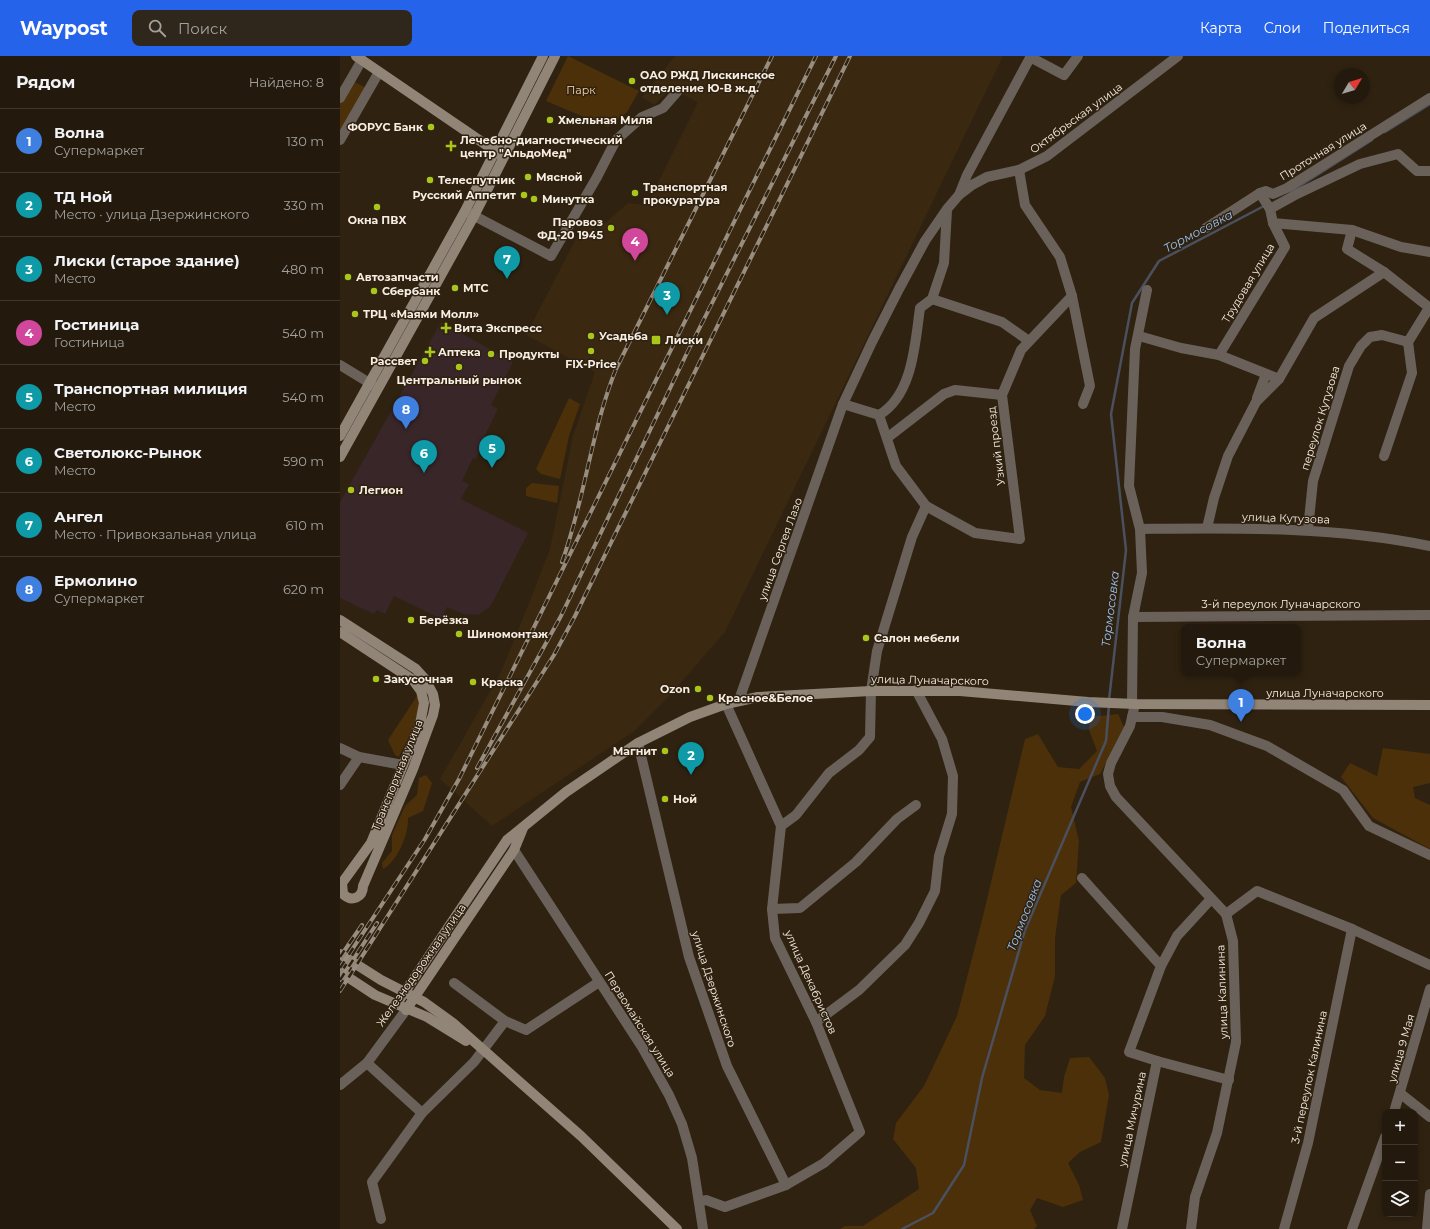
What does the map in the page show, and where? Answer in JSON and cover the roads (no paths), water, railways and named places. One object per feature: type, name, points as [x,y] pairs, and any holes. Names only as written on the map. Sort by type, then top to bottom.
[{"type":"main road","points":[[500,154],[543,56]]},
{"type":"main road","points":[[340,457],[374,386],[470,214],[500,154],[555,56]]},
{"type":"main road","points":[[359,58],[500,154]]},
{"type":"main road","points":[[340,436],[374,386]]},
{"type":"main road","name":"Транспортная улица","points":[[340,620],[416,669],[425,679],[434,701],[430,727],[363,886],[361,895],[354,899],[348,898],[342,891],[342,883],[371,843],[403,765],[424,709],[424,703],[421,691],[413,680],[340,632]]},
{"type":"main road","name":"улица Луначарского","points":[[507,840],[566,792],[638,743],[690,717],[739,700],[758,697],[916,690],[960,691],[1088,702],[1134,704],[1430,705]]},
{"type":"main road","name":"Железнодорожная улица","points":[[406,1010],[514,850],[524,826]]},
{"type":"main road","points":[[507,840],[514,850]]},
{"type":"main road","name":"Железнодорожная улица","points":[[396,1005],[507,840]]},
{"type":"main road","points":[[345,879],[355,877],[360,879],[363,886]]},
{"type":"main road","points":[[340,954],[363,970],[404,993],[415,997],[453,1023],[581,1136],[677,1229]]},
{"type":"main road","points":[[340,972],[375,995],[406,1010],[427,1017],[482,1050]]},
{"type":"street","points":[[959,195],[967,175],[1030,56],[1064,75],[1078,56]]},
{"type":"street","points":[[340,98],[359,58]]},
{"type":"street","name":"Октябрьская улица","points":[[959,195],[972,185],[987,177],[1019,170],[1047,156],[1174,58]]},
{"type":"street","points":[[340,140],[379,72]]},
{"type":"street","points":[[470,214],[550,256],[597,178],[616,140],[642,117],[663,108],[677,92]]},
{"type":"street","name":"Проточная улица","points":[[1206,228],[1260,193],[1266,192],[1273,194],[1287,188],[1430,98]]},
{"type":"street","points":[[1270,209],[1297,194],[1360,164],[1398,154],[1417,171],[1430,171]]},
{"type":"street","points":[[1019,170],[1025,205],[1060,257],[1072,296],[1090,386],[1083,404]]},
{"type":"street","points":[[1260,193],[1270,209],[1273,223],[1352,230],[1401,247],[1430,252]]},
{"type":"street","name":"улица Сергея Лазо","points":[[739,700],[843,404],[872,342],[925,241],[959,195]]},
{"type":"street","points":[[843,404],[879,415],[887,410],[903,389],[914,353],[920,308],[932,299],[944,263],[947,210]]},
{"type":"street","name":"Трудовая улица","points":[[1219,355],[1285,247],[1273,223]]},
{"type":"street","points":[[1352,230],[1347,249],[1384,272],[1430,308],[1408,342],[1412,373],[1384,456]]},
{"type":"street","points":[[1256,402],[1279,379],[1314,318],[1384,272]]},
{"type":"street","name":"улица Калинина","points":[[1147,290],[1139,336],[1135,349],[1129,486],[1140,529],[1142,573],[1133,617],[1134,704],[1130,726],[1111,763],[1108,774],[1110,786],[1116,797],[1226,914],[1233,941],[1236,1042],[1217,1133],[1195,1197],[1191,1229]]},
{"type":"street","name":"Узкий проезд","points":[[926,506],[976,533],[1020,539],[1002,395],[1021,350],[1072,296]]},
{"type":"street","points":[[932,299],[1002,322],[1029,341]]},
{"type":"street","name":"переулок Кутузова","points":[[1308,529],[1313,481],[1349,366],[1361,346],[1370,337],[1382,335],[1408,342]]},
{"type":"street","points":[[1139,336],[1181,348],[1219,355],[1279,379]]},
{"type":"street","points":[[340,365],[374,386]]},
{"type":"street","points":[[1207,528],[1214,498],[1228,456],[1256,402],[1266,374]]},
{"type":"street","points":[[887,438],[944,394],[955,390],[1002,395]]},
{"type":"street","points":[[726,704],[781,826],[796,816],[829,773],[859,750],[870,737],[871,691],[877,652],[912,537],[926,506],[896,466],[879,415]]},
{"type":"street","name":"улица Кутузова","points":[[1140,529],[1308,529],[1388,538],[1430,546]]},
{"type":"street","name":"3-й переулок Луначарского","points":[[1133,617],[1430,615]]},
{"type":"street","points":[[816,1022],[859,990],[905,945],[919,923],[935,891],[939,856],[952,814],[953,776],[942,739],[916,690]]},
{"type":"street","points":[[1132,717],[1162,717],[1210,725],[1267,746],[1343,790],[1369,826],[1430,855]]},
{"type":"street","name":"улица Дзержинского","points":[[638,743],[689,957],[727,1066],[786,1185]]},
{"type":"street","points":[[340,748],[359,758],[403,765]]},
{"type":"street","points":[[340,784],[359,758]]},
{"type":"street","points":[[772,909],[800,908],[856,862],[897,819],[916,805]]},
{"type":"street","name":"улица Декабристов","points":[[781,826],[772,909],[775,938],[816,1022],[860,1132],[824,1163],[786,1185]]},
{"type":"street","name":"Первомайская улица","points":[[514,850],[658,1073],[669,1095],[682,1124],[692,1158],[703,1229]]},
{"type":"street","points":[[1082,878],[1161,966],[1177,936],[1211,898]]},
{"type":"street","points":[[1226,914],[1257,891],[1352,929],[1430,965]]},
{"type":"street","name":"3-й переулок Калинина","points":[[1284,1229],[1308,1144],[1352,929]]},
{"type":"street","name":"улица Мичурина","points":[[1122,1229],[1156,1061],[1129,1052],[1161,966]]},
{"type":"street","points":[[454,983],[505,1021],[526,1030],[599,982]]},
{"type":"street","name":"улица 9 Мая","points":[[1395,1109],[1430,989]]},
{"type":"street","name":"Железнодорожная улица","points":[[340,1085],[367,1063],[406,1010]]},
{"type":"street","points":[[381,1219],[372,1182],[422,1113],[474,1062],[505,1021]]},
{"type":"street","points":[[1156,1061],[1229,1080]]},
{"type":"street","points":[[367,1063],[422,1113]]},
{"type":"street","points":[[1400,1094],[1430,1117]]},
{"type":"street","points":[[1352,1229],[1382,1145]]},
{"type":"street","points":[[699,1202],[706,1200],[725,1207],[786,1185]]},
{"type":"street","points":[[1427,1229],[1430,1194]]},
{"type":"waterway","name":"Тормосовка","points":[[1385,132],[1430,104]]},
{"type":"waterway","name":"Тормосовка","points":[[1292,191],[1372,140]]},
{"type":"waterway","name":"Тормосовка","points":[[1109,700],[1126,550],[1111,414],[1132,303],[1159,261],[1264,206]]},
{"type":"waterway","name":"Тормосовка","points":[[902,1229],[933,1213],[964,1165],[982,1078],[1025,930],[1106,741],[1109,705]]},
{"type":"railway","points":[[562,562],[577,514],[600,416],[616,369],[772,56]]},
{"type":"railway","points":[[340,968],[425,839],[459,779],[816,56]]},
{"type":"railway","points":[[477,768],[561,616],[687,353],[836,56]]},
{"type":"railway","points":[[340,991],[554,655],[575,616],[850,56]]},
{"type":"railway","points":[[340,980],[377,923]]},
{"type":"railway","points":[[340,957],[362,925]]},
{"type":"place","name":"ОАО РЖД Лискинское отделение Ю-В ж.д.","points":[[632,81]]},
{"type":"place","name":"Хмельная Миля","points":[[550,120]]},
{"type":"place","name":"ФОРУС Банк","points":[[431,127]]},
{"type":"place","name":"Лечебно-диагностический центр \"АльдоМед\"","points":[[451,146]]},
{"type":"place","name":"Мясной","points":[[528,177]]},
{"type":"place","name":"Телеспутник","points":[[430,180]]},
{"type":"place","name":"Транспортная прокуратура","points":[[635,193]]},
{"type":"place","name":"Русский Аппетит","points":[[524,195]]},
{"type":"place","name":"Минутка","points":[[534,199]]},
{"type":"place","name":"Окна ПВХ","points":[[377,207]]},
{"type":"place","name":"Паровоз ФД-20 1945","points":[[611,228]]},
{"type":"place","name":"Гостиница","points":[[635,261]]},
{"type":"place","name":"Автозапчасти","points":[[348,277]]},
{"type":"place","name":"Ангел","points":[[507,279]]},
{"type":"place","name":"МТС","points":[[455,288]]},
{"type":"place","name":"Сбербанк","points":[[374,291]]},
{"type":"place","name":"ТРЦ «Маями Молл»","points":[[355,314]]},
{"type":"place","name":"Лиски (старое здание)","points":[[667,315]]},
{"type":"place","name":"Вита Экспресс","points":[[446,328]]},
{"type":"place","name":"Усадьба","points":[[591,336]]},
{"type":"place","name":"Лиски","points":[[656,340]]},
{"type":"place","name":"FIX-Price","points":[[591,351]]},
{"type":"place","name":"Аптека","points":[[430,352]]},
{"type":"place","name":"Продукты","points":[[491,354]]},
{"type":"place","name":"Рассвет","points":[[425,361]]},
{"type":"place","name":"Центральный рынок","points":[[459,367]]},
{"type":"place","name":"Ермолино","points":[[406,429]]},
{"type":"place","name":"Транспортная милиция","points":[[492,468]]},
{"type":"place","name":"Светолюкс-Рынок","points":[[424,473]]},
{"type":"place","name":"Легион","points":[[351,490]]},
{"type":"place","name":"Берёзка","points":[[411,620]]},
{"type":"place","name":"Шиномонтаж","points":[[459,634]]},
{"type":"place","name":"Салон мебели","points":[[866,638]]},
{"type":"place","name":"Закусочная","points":[[376,679]]},
{"type":"place","name":"Краска","points":[[473,682]]},
{"type":"place","name":"Ozon","points":[[698,689]]},
{"type":"place","name":"Красное&Белое","points":[[710,698]]},
{"type":"place","name":"Волна","points":[[1241,722]]},
{"type":"place","name":"Магнит","points":[[665,751]]},
{"type":"place","name":"ТД Ной","points":[[691,775]]},
{"type":"place","name":"Ной","points":[[665,799]]},
{"type":"park label","name":"Парк","points":[[581,90]]}]
